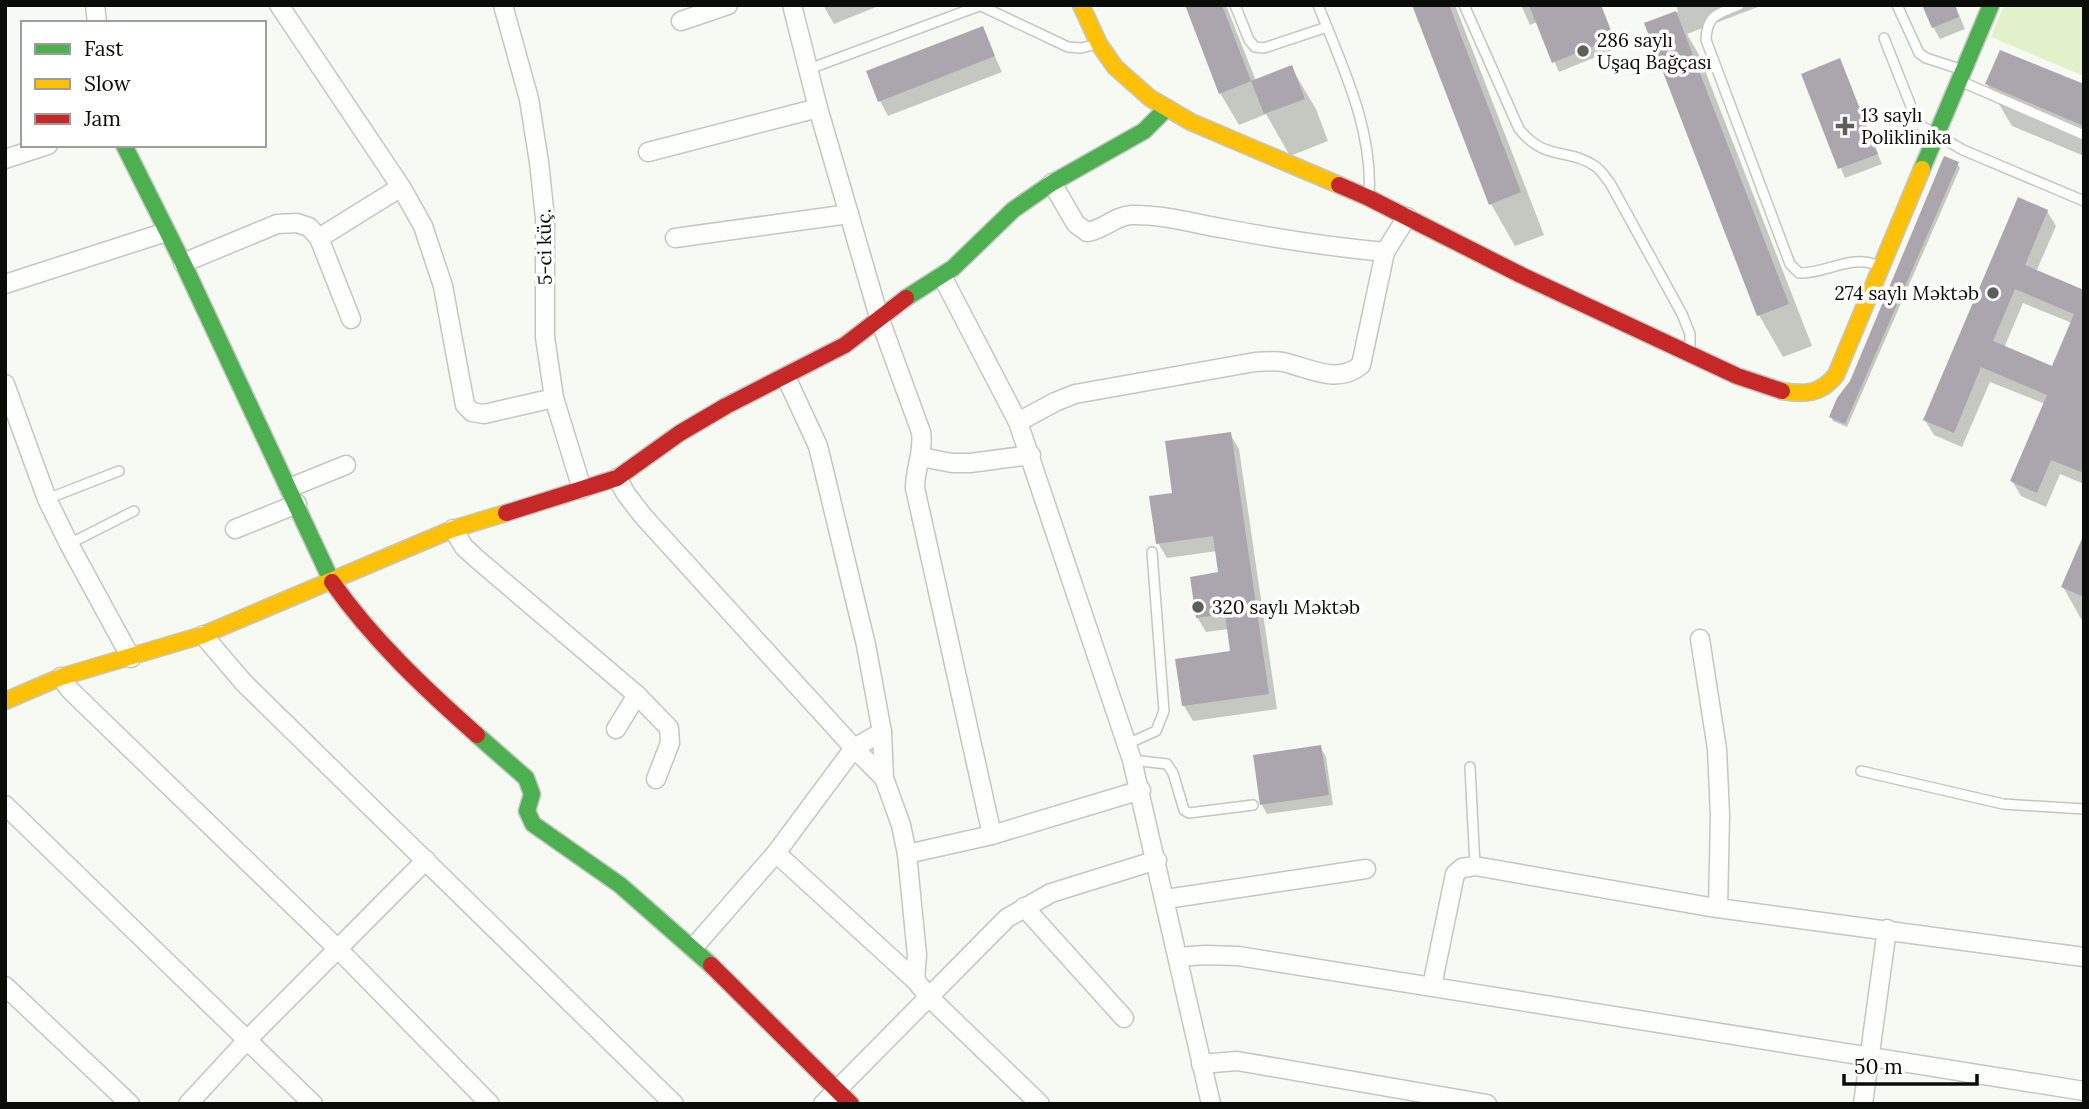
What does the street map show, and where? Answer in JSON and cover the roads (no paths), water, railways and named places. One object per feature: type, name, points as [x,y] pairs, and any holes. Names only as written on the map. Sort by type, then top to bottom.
[{"type":"street","points":[[279,5],[401,187],[423,226],[443,286],[465,405],[472,412],[484,414],[554,398]]},
{"type":"street","name":"5-ci küç.","points":[[503,5],[529,99],[539,162],[544,218],[544,337],[554,398],[582,489]]},
{"type":"street","points":[[681,20],[728,5]]},
{"type":"street","points":[[792,5],[818,108],[878,317],[921,432],[923,445],[915,472],[915,488],[992,835]]},
{"type":"street","points":[[1081,5],[1098,44],[1115,67],[1132,84],[1167,108],[1234,141],[1369,198],[1521,275],[1690,355],[1772,389],[1799,394],[1826,387],[1836,374],[1991,5]]},
{"type":"street","points":[[648,152],[818,108]]},
{"type":"street","points":[[5,701],[61,677],[204,635],[453,529],[617,478],[680,433],[726,406],[845,345],[878,317],[953,268],[996,224],[1052,183],[1144,131],[1167,108]]},
{"type":"street","points":[[5,159],[42,147]]},
{"type":"street","points":[[125,147],[183,263],[331,580],[344,600],[389,654],[526,778],[532,786],[527,811],[533,824],[613,881],[693,948],[851,1104]]},
{"type":"street","points":[[1052,183],[1076,224],[1087,232],[1098,230],[1129,215],[1175,220],[1319,246],[1385,252]]},
{"type":"street","points":[[319,238],[401,187]]},
{"type":"street","points":[[675,238],[849,214]]},
{"type":"street","points":[[1018,422],[1075,394],[1255,362],[1279,361],[1334,376],[1350,374],[1361,365],[1385,252],[1406,217]]},
{"type":"street","points":[[183,263],[278,224],[297,223],[309,227],[319,238],[351,319]]},
{"type":"street","points":[[5,284],[166,232]]},
{"type":"street","points":[[942,276],[1018,422],[1031,455],[1129,752],[1141,790],[1211,1104]]},
{"type":"street","points":[[786,377],[818,446],[866,645],[882,732],[884,778],[901,825],[907,854],[917,955],[915,980]]},
{"type":"street","points":[[5,384],[47,499],[68,544],[131,658]]},
{"type":"street","points":[[921,457],[952,463],[970,463],[1031,455]]},
{"type":"street","points":[[234,529],[346,465]]},
{"type":"street","points":[[617,478],[643,516],[884,778]]},
{"type":"street","points":[[453,529],[464,547],[477,559],[637,695],[669,728],[670,743],[656,779]]},
{"type":"street","points":[[204,635],[227,666],[244,683],[674,1104]]},
{"type":"street","points":[[1700,639],[1717,749],[1720,815],[1718,908]]},
{"type":"street","points":[[61,677],[70,690],[339,950],[491,1104]]},
{"type":"street","points":[[616,729],[637,695]]},
{"type":"street","points":[[693,948],[776,853],[855,748],[882,732]]},
{"type":"street","points":[[907,854],[992,835],[1141,790]]},
{"type":"street","points":[[5,806],[313,1104]]},
{"type":"street","points":[[776,853],[915,980],[930,998],[1040,1104]]},
{"type":"street","points":[[188,1104],[248,1039],[426,860]]},
{"type":"street","points":[[824,1104],[1007,918],[1051,894],[1157,860]]},
{"type":"street","points":[[1432,986],[1455,874],[1462,868],[1475,866],[1718,908],[2084,957]]},
{"type":"street","points":[[1166,899],[1366,869]]},
{"type":"street","points":[[1024,907],[1124,1018]]},
{"type":"street","points":[[1863,1104],[1887,929]]},
{"type":"street","points":[[1178,957],[1238,956],[2084,1091]]},
{"type":"street","points":[[5,986],[130,1104]]},
{"type":"street","points":[[1201,1064],[1237,1061],[1410,1098],[1487,1104]]},
{"type":"lane","points":[[1235,5],[1249,40],[1255,47],[1264,48],[1327,27]]},
{"type":"lane","points":[[1318,5],[1347,76],[1362,124],[1369,156],[1369,198]]},
{"type":"lane","points":[[1464,5],[1519,130],[1530,142],[1547,152],[1581,159],[1598,167],[1610,183],[1682,314],[1690,334],[1690,355]]},
{"type":"lane","points":[[1740,5],[1715,15],[1706,24],[1706,40],[1790,264],[1799,273],[1810,274],[1850,263],[1864,262],[1882,267]]},
{"type":"lane","points":[[1897,5],[1919,53],[1926,58],[2084,135]]},
{"type":"lane","points":[[809,69],[979,6],[1068,47],[1082,48],[1098,44]]},
{"type":"lane","points":[[1884,38],[1918,124],[1964,150],[2084,201]]},
{"type":"lane","points":[[1875,142],[1918,124]]},
{"type":"lane","points":[[47,499],[119,471]]},
{"type":"lane","points":[[68,544],[134,512]]},
{"type":"lane","points":[[1129,752],[1156,731],[1164,711],[1152,552]]},
{"type":"lane","points":[[1129,752],[1167,764],[1174,773],[1184,810],[1189,813],[1253,805]]},
{"type":"lane","points":[[1470,767],[1475,866]]},
{"type":"lane","points":[[1861,771],[2003,804],[2084,809]]},
{"type":"place","name":"286 saylı Uşaq Bağçası","points":[[1583,51]]},
{"type":"place","name":"13 saylı Poliklinika","points":[[1845,126]]},
{"type":"place","name":"274 saylı Məktəb","points":[[1993,293]]},
{"type":"place","name":"320 saylı Məktəb","points":[[1198,607]]}]
